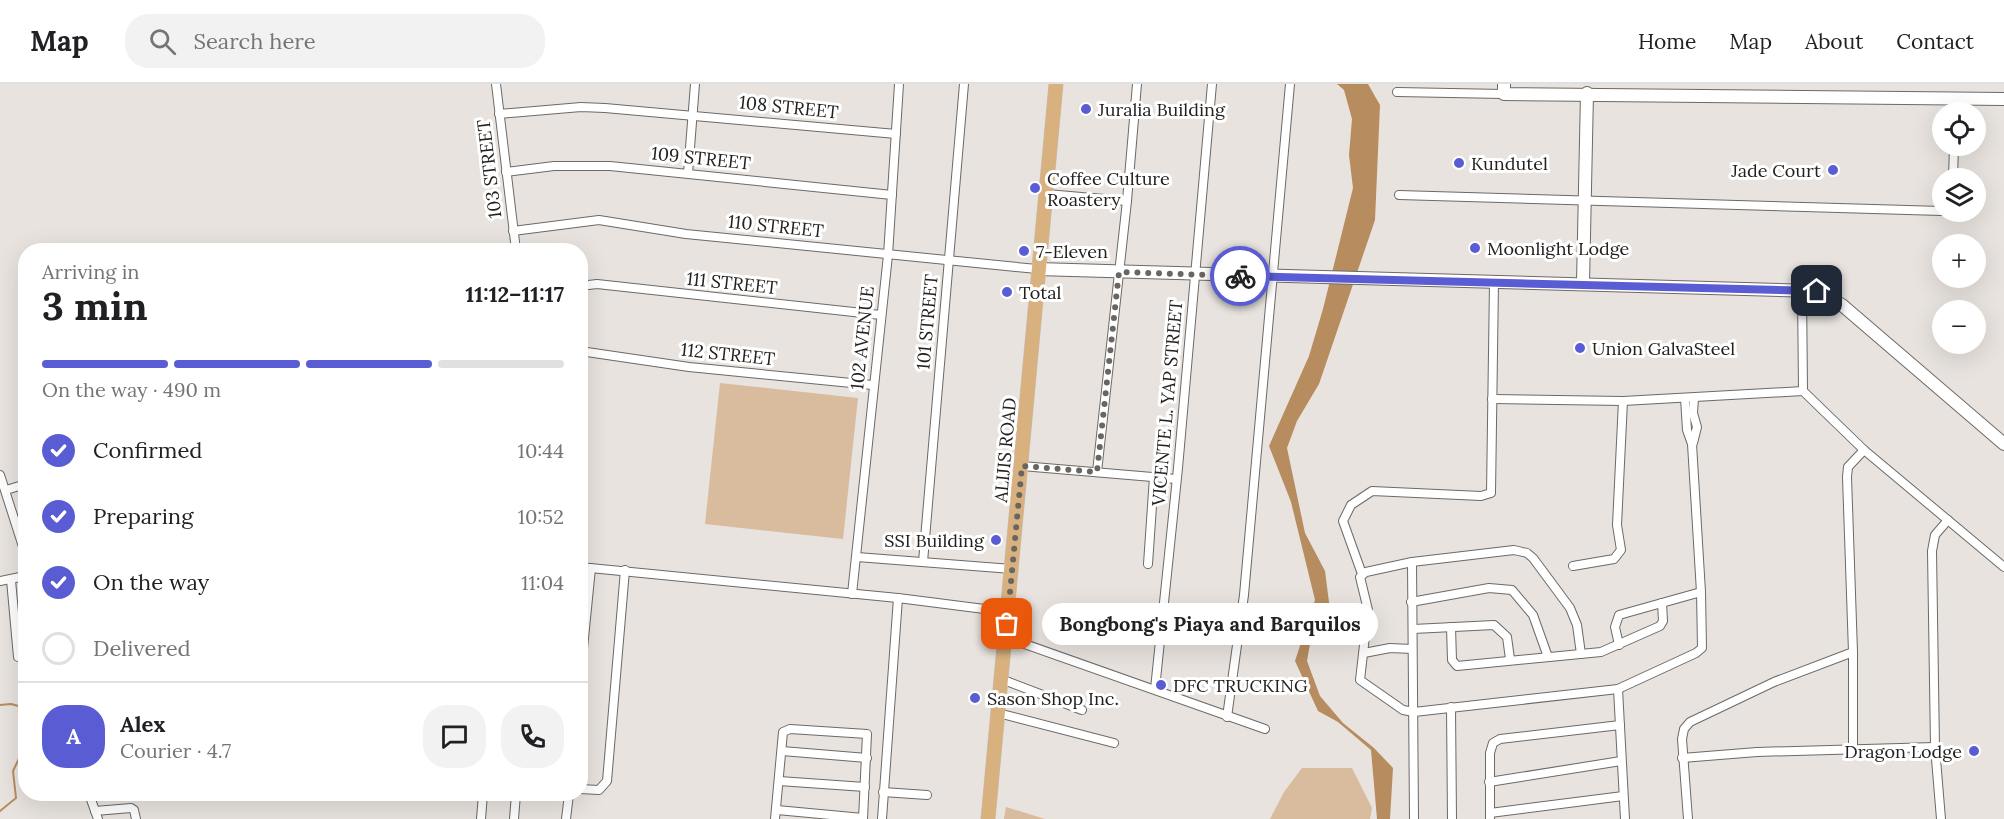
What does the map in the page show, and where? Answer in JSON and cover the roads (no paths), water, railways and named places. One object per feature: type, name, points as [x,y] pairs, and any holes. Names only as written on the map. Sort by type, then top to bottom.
[{"type":"main road","name":"ALIJIS ROAD","points":[[988,819],[1022,466],[1037,269],[1047,195],[1056,84]]},
{"type":"main road","points":[[1504,89],[1587,93],[2004,99]]},
{"type":"main road","points":[[1583,283],[1587,93]]},
{"type":"main road","points":[[1037,269],[1817,291],[1834,298],[2004,444]]},
{"type":"street","name":"103 STREET","points":[[496,84],[515,243]]},
{"type":"street","points":[[688,173],[695,84]]},
{"type":"street","name":"102 AVENUE","points":[[852,594],[872,385],[888,255],[899,84]]},
{"type":"street","name":"101 STREET","points":[[923,562],[964,84]]},
{"type":"street","points":[[1097,472],[1127,201],[1137,84]]},
{"type":"street","name":"VICENTE L. YAP STREET","points":[[1155,689],[1212,84]]},
{"type":"street","points":[[1227,717],[1246,571],[1290,84]]},
{"type":"street","points":[[1397,92],[1504,89]]},
{"type":"street","name":"108 STREET","points":[[499,114],[581,107],[693,114],[896,134]]},
{"type":"street","name":"109 STREET","points":[[506,172],[573,165],[688,173],[892,195]]},
{"type":"street","points":[[1047,195],[1127,201]]},
{"type":"street","points":[[1400,195],[1932,211]]},
{"type":"street","name":"110 STREET","points":[[513,231],[599,219],[686,234],[1037,269]]},
{"type":"street","points":[[1494,282],[1491,493],[1481,496],[1372,491],[1351,505],[1343,520],[1362,574],[1368,610],[1360,680],[1363,685],[1404,710],[1414,712],[1618,688],[1700,650],[1701,592],[1692,444],[1687,430],[1690,398]]},
{"type":"street","name":"111 STREET","points":[[588,285],[597,284],[881,315]]},
{"type":"street","points":[[1802,289],[1803,391],[1864,450],[2004,567]]},
{"type":"street","name":"112 STREET","points":[[588,352],[689,367],[872,385]]},
{"type":"street","points":[[1492,399],[1623,401],[1803,391]]},
{"type":"street","points":[[1573,566],[1614,559],[1622,550],[1617,525],[1623,401]]},
{"type":"street","points":[[1853,750],[1853,652],[1847,477],[1848,467],[1864,450]]},
{"type":"street","points":[[1022,466],[1176,479]]},
{"type":"street","points":[[0,476],[18,531]]},
{"type":"street","points":[[1148,564],[1154,477]]},
{"type":"street","points":[[6,490],[18,486]]},
{"type":"street","points":[[1941,819],[1935,747],[1932,551],[1935,535],[1948,520]]},
{"type":"street","points":[[1362,574],[1412,562],[1514,550],[1527,553],[1542,567],[1575,617],[1581,654]]},
{"type":"street","points":[[857,557],[1012,569]]},
{"type":"street","points":[[1412,562],[1414,819]]},
{"type":"street","points":[[588,568],[898,598],[1008,612]]},
{"type":"street","points":[[588,597],[591,568]]},
{"type":"street","points":[[588,789],[599,790],[607,781],[625,570]]},
{"type":"street","points":[[0,581],[18,577]]},
{"type":"street","points":[[11,580],[18,657]]},
{"type":"street","points":[[1411,602],[1489,588],[1512,590],[1533,615],[1548,657]]},
{"type":"street","points":[[1618,645],[1615,627],[1619,615],[1701,592]]},
{"type":"street","points":[[882,819],[898,598]]},
{"type":"street","points":[[1451,627],[1452,660],[1457,666],[1510,659],[1601,652],[1660,626],[1663,621],[1662,603]]},
{"type":"street","points":[[1413,629],[1487,624],[1500,628],[1507,637],[1510,659]]},
{"type":"street","points":[[1005,637],[1265,729]]},
{"type":"street","points":[[1364,654],[1390,648],[1412,649]]},
{"type":"street","points":[[1688,819],[1682,758],[1684,729],[1696,717],[1782,678],[1853,652]]},
{"type":"street","points":[[1001,679],[1082,710]]},
{"type":"street","points":[[1618,688],[1625,819]]},
{"type":"street","points":[[1451,707],[1452,819]]},
{"type":"street","points":[[998,713],[1114,743]]},
{"type":"street","points":[[1620,725],[1500,739],[1493,743],[1490,753],[1490,816],[1623,796]]},
{"type":"street","points":[[790,729],[864,734],[869,737],[867,758],[863,819],[776,814],[783,732],[790,729]]},
{"type":"street","points":[[1682,758],[1757,752],[1935,747]]},
{"type":"street","points":[[782,751],[867,758]]},
{"type":"street","points":[[1489,782],[1621,761]]},
{"type":"street","points":[[779,781],[865,787]]},
{"type":"street","points":[[883,792],[927,795]]},
{"type":"street","points":[[481,819],[482,801]]},
{"type":"street","points":[[514,819],[515,801]]},
{"type":"street","points":[[566,819],[568,801]]},
{"type":"street","points":[[96,815],[131,808],[136,813],[136,819]]},
{"type":"waterway","points":[[0,705],[18,706]]},
{"type":"waterway","points":[[0,811],[16,798],[13,771],[18,761]]},
{"type":"place","name":"Juralia Building","points":[[1086,109]]},
{"type":"place","name":"Kundutel","points":[[1459,163]]},
{"type":"place","name":"Jade Court","points":[[1833,170]]},
{"type":"place","name":"Coffee Culture Roastery","points":[[1035,188]]},
{"type":"place","name":"Moonlight Lodge","points":[[1475,248]]},
{"type":"place","name":"7-Eleven","points":[[1024,251]]},
{"type":"place","name":"Total","points":[[1007,292]]},
{"type":"place","name":"Union GalvaSteel","points":[[1580,348]]},
{"type":"place","name":"SSI Building","points":[[996,540]]},
{"type":"place","name":"Bongbong's Piaya and Barquilos","points":[[1007,624]]},
{"type":"place","name":"DFC TRUCKING","points":[[1161,685]]},
{"type":"place","name":"Sason Shop Inc.","points":[[975,698]]},
{"type":"place","name":"Dragon Lodge","points":[[1974,751]]}]
